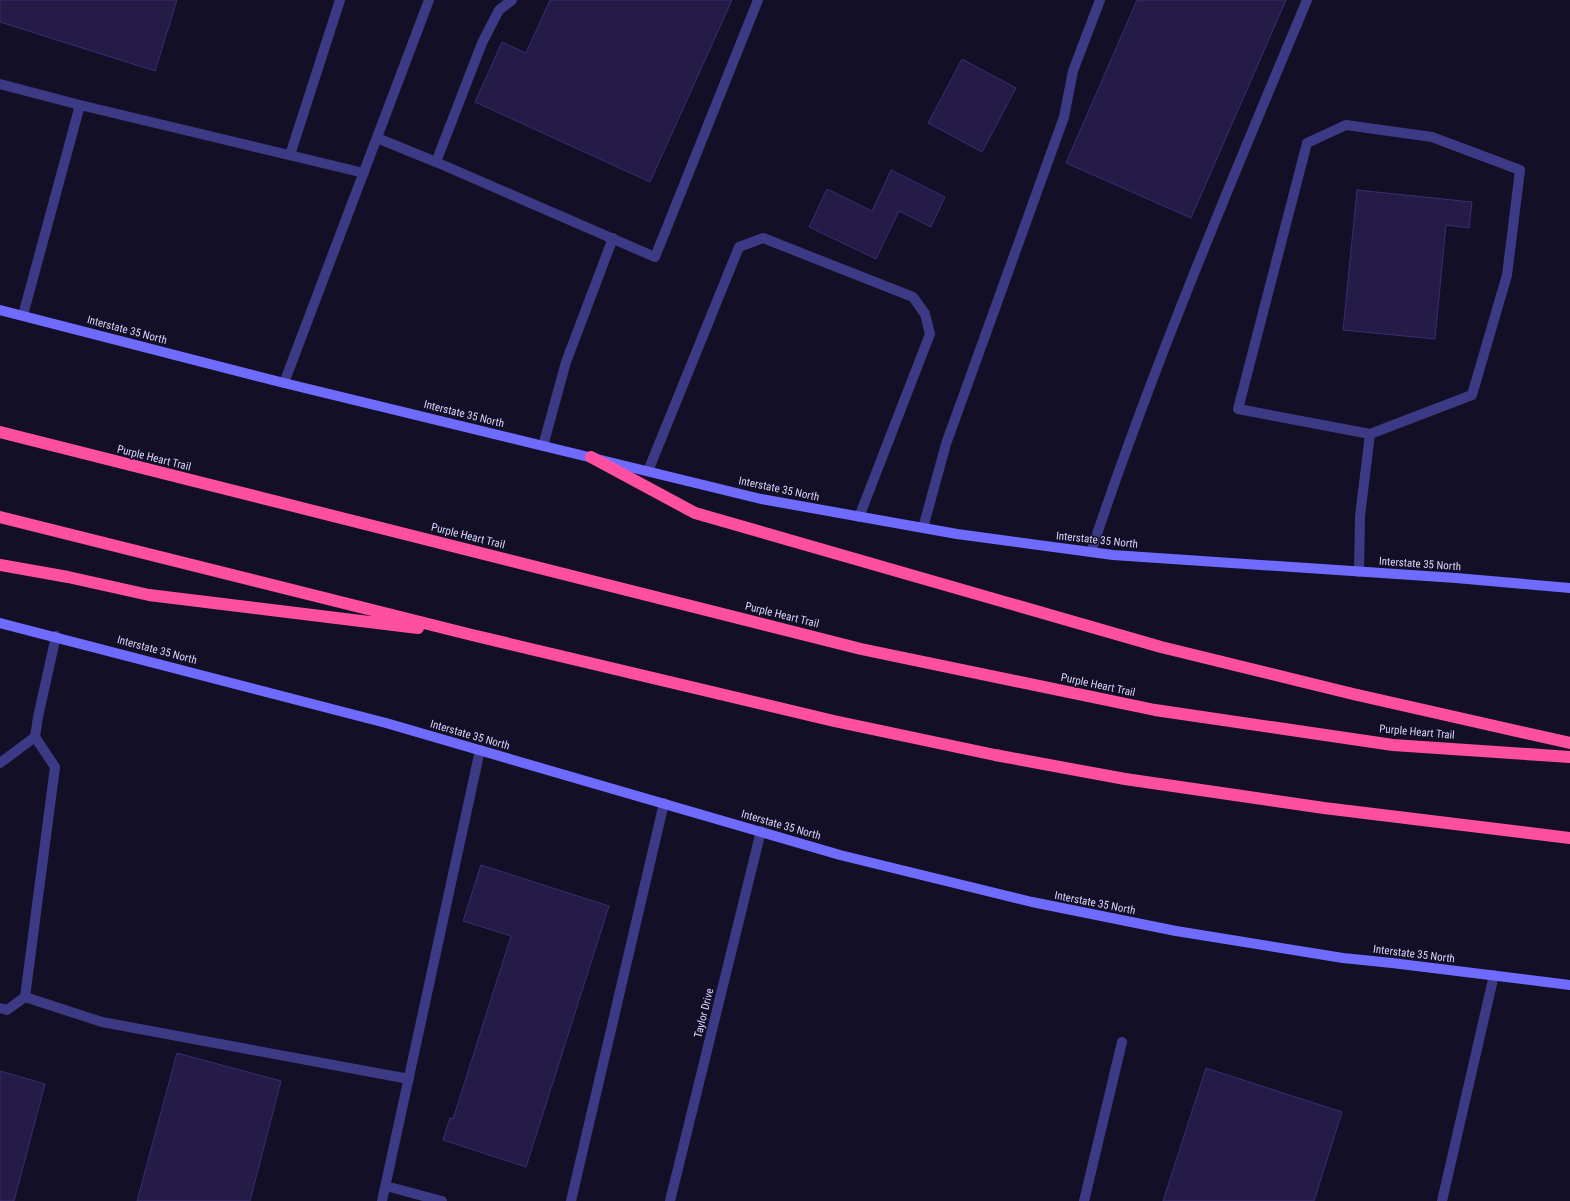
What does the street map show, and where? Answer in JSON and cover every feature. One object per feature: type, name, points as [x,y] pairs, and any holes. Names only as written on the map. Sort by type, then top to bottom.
[{"type":"highway","name":"Purple Heart Trail","points":[[0,432],[860,649],[1155,710],[1393,745],[1570,757]]},
{"type":"highway","points":[[591,457],[695,513],[1161,647],[1345,692],[1570,743]]},
{"type":"highway","points":[[0,517],[472,635],[834,721],[995,755],[1118,778],[1324,808],[1570,838]]},
{"type":"highway","points":[[0,565],[68,577],[149,595],[472,635]]},
{"type":"main road","name":"Interstate 35 North","points":[[0,310],[284,383],[761,499],[859,517],[957,534],[1113,555],[1456,578],[1570,588]]},
{"type":"main road","name":"Interstate 35 North","points":[[0,623],[56,636],[386,723],[840,855],[1032,902],[1176,931],[1343,958],[1570,985]]},
{"type":"lane","points":[[290,155],[340,0]]},
{"type":"lane","points":[[284,383],[429,0]]},
{"type":"lane","points":[[436,162],[482,44],[499,10],[512,0]]},
{"type":"lane","points":[[378,138],[655,257],[758,0]]},
{"type":"lane","points":[[923,528],[946,444],[1064,117],[1073,71],[1100,0]]},
{"type":"lane","points":[[1090,552],[1117,472],[1218,215],[1307,0]]},
{"type":"lane","points":[[0,84],[80,105],[364,173]]},
{"type":"lane","points":[[23,315],[80,105]]},
{"type":"lane","points":[[1346,125],[1432,138],[1520,170],[1507,275],[1472,394],[1370,434],[1238,409],[1307,143],[1346,125]]},
{"type":"lane","points":[[543,446],[566,362],[612,238]]},
{"type":"lane","points":[[648,471],[739,247],[763,238],[913,297],[925,314],[930,334],[859,517]]},
{"type":"lane","points":[[1359,572],[1360,516],[1370,434]]},
{"type":"lane","points":[[0,1008],[7,1010],[26,997],[55,766],[35,737],[56,636]]},
{"type":"lane","points":[[0,763],[35,737]]},
{"type":"lane","points":[[382,1201],[480,750]]},
{"type":"lane","points":[[571,1201],[664,803]]},
{"type":"lane","name":"Taylor Drive","points":[[670,1201],[761,831]]},
{"type":"lane","points":[[1442,1201],[1494,975]]},
{"type":"lane","points":[[26,997],[102,1022],[409,1079]]},
{"type":"lane","points":[[1084,1201],[1122,1042]]},
{"type":"lane","points":[[386,1186],[442,1201]]},
{"type":"building","points":[[0,0],[177,0],[155,71],[0,22]]},
{"type":"building","points":[[550,0],[732,0],[650,182],[475,102],[502,42],[526,53]]},
{"type":"building","points":[[1137,0],[1286,0],[1191,218],[1066,163]]},
{"type":"building","points":[[962,59],[1016,88],[982,152],[928,123]]},
{"type":"building","points":[[891,170],[945,197],[931,227],[899,211],[876,259],[809,227],[827,189],[872,211]]},
{"type":"building","points":[[1357,190],[1472,202],[1469,228],[1446,225],[1435,339],[1343,330]]},
{"type":"building","points":[[481,865],[609,906],[526,1167],[443,1140],[450,1118],[453,1119],[511,936],[463,921]]},
{"type":"building","points":[[177,1053],[281,1081],[250,1201],[137,1201]]},
{"type":"building","points":[[1206,1068],[1342,1112],[1314,1201],[1163,1201]]},
{"type":"building","points":[[0,1071],[45,1084],[14,1201],[0,1201]]}]
